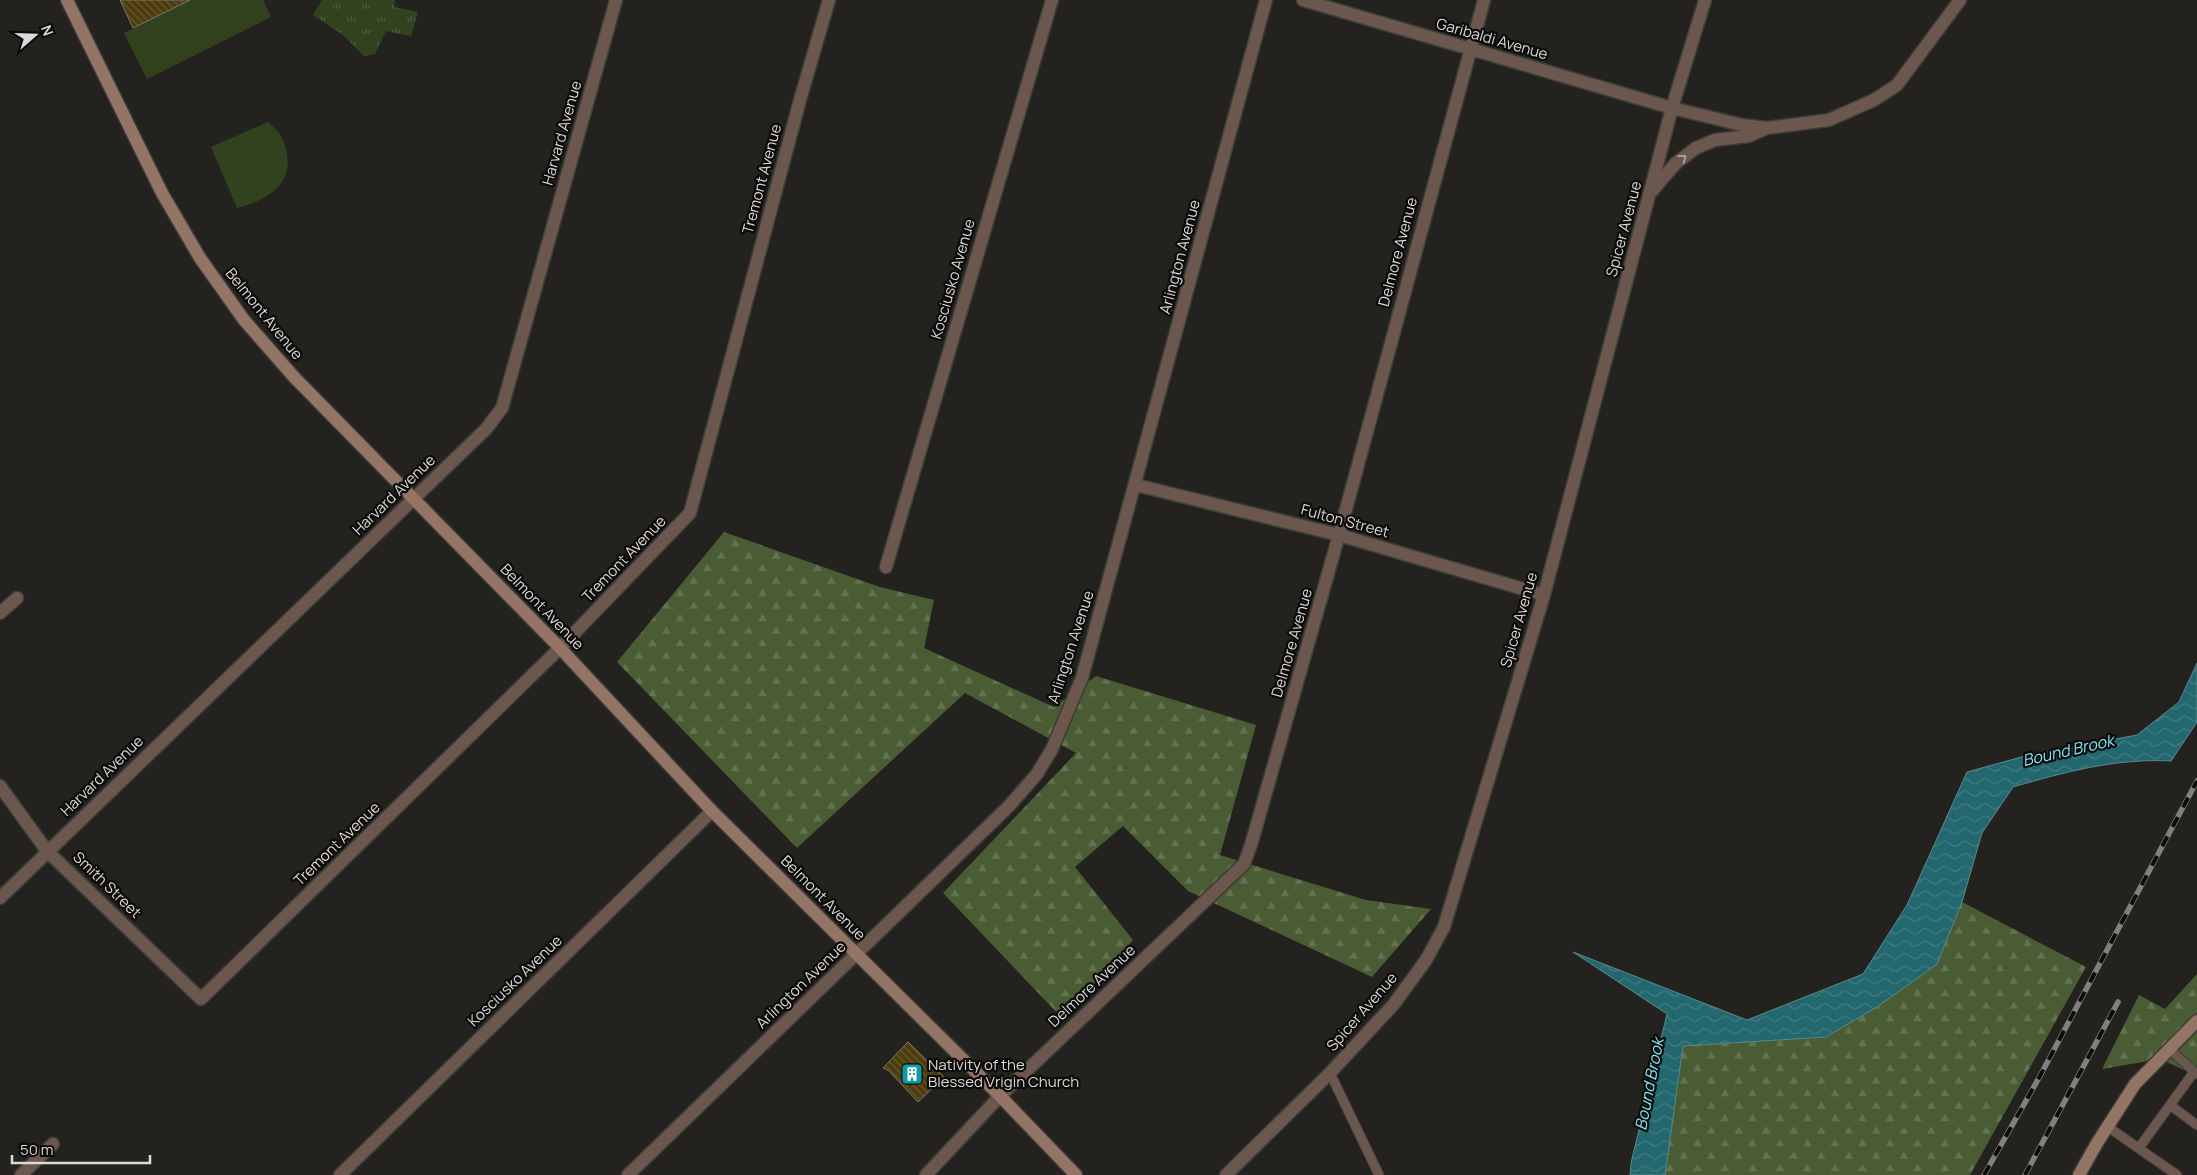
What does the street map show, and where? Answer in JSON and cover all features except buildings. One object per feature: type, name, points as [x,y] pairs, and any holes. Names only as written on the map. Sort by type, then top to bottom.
[{"type":"street","name":"Belmont Avenue","points":[[67,0],[162,193],[200,258],[244,320],[294,377],[560,648],[712,811],[1000,1096],[1076,1175]]},
{"type":"street","name":"Harvard Avenue","points":[[0,898],[486,429],[502,408],[616,0]]},
{"type":"street","name":"Tremont Avenue","points":[[201,999],[560,648],[690,513],[800,100],[830,0]]},
{"type":"street","name":"Kosciusko Avenue","points":[[886,567],[1052,0]]},
{"type":"street","name":"Arlington Avenue","points":[[628,1175],[1009,806],[1037,774],[1052,750],[1082,678],[1136,485],[1266,0]]},
{"type":"street","name":"Garibaldi Avenue","points":[[1303,0],[1672,108],[1742,125],[1767,128]]},
{"type":"street","name":"Delmore Avenue","points":[[926,1175],[1000,1096],[1244,864],[1340,535],[1484,0]]},
{"type":"street","name":"Spicer Avenue","points":[[1226,1175],[1330,1073],[1394,1004],[1426,960],[1444,927],[1544,595],[1672,108],[1705,0]]},
{"type":"street","points":[[1650,194],[1676,163],[1696,148],[1716,140],[1750,136],[1767,128],[1829,120],[1874,100],[1897,85],[1960,0]]},
{"type":"street","name":"Fulton Street","points":[[1136,485],[1340,535],[1544,595]]},
{"type":"street","points":[[0,613],[17,598]]},
{"type":"street","name":"Smith Street","points":[[0,786],[47,851],[201,999]]},
{"type":"street","name":"Kosciusko Avenue","points":[[340,1175],[712,811]]},
{"type":"street","points":[[2079,1175],[2135,1084],[2197,1021]]},
{"type":"street","points":[[21,1175],[53,1144]]},
{"type":"lane","points":[[2139,1148],[2192,1071],[2168,1049]]},
{"type":"lane","points":[[1330,1073],[1379,1175]]},
{"type":"lane","points":[[2170,1105],[2197,1124]]},
{"type":"lane","points":[[2108,1127],[2177,1175]]},
{"type":"green space","points":[[190,0],[263,0],[271,17],[147,79],[124,33]]},
{"type":"green space","points":[[322,0],[395,0],[394,7],[418,12],[411,36],[386,31],[375,54],[364,56],[343,35],[313,15]]},
{"type":"green space","points":[[268,122],[280,134],[286,150],[288,163],[286,174],[280,184],[262,199],[237,208],[211,147]]},
{"type":"green space","points":[[724,532],[880,587],[934,600],[924,648],[1054,707],[1096,676],[1256,725],[1220,855],[1366,900],[1431,909],[1372,977],[1188,891],[1123,826],[1075,867],[1133,940],[1063,1019],[943,893],[1076,753],[965,693],[797,848],[617,662]]},
{"type":"green space","points":[[1962,902],[2086,967],[1970,1175],[1665,1175],[1683,1046],[1826,1037],[1937,964]]},
{"type":"green space","points":[[2197,974],[2197,1076],[2160,1059],[2102,1069],[2139,995],[2165,1009]]},
{"type":"water","name":"Bound Brook","points":[[2197,663],[2197,722],[2171,761],[2130,762],[2091,767],[2013,787],[1982,833],[1962,902],[1937,964],[1877,1007],[1826,1037],[1683,1046],[1665,1175],[1630,1175],[1631,1163],[1667,1014],[1573,952],[1747,1020],[1863,974],[1907,905],[1967,772],[2025,756],[2137,735],[2179,702]]},
{"type":"railway","points":[[1984,1175],[2040,1076],[2197,781]]},
{"type":"railway","points":[[2025,1175],[2118,1002]]},
{"type":"place","name":"Nativity of the Blessed Vrigin Church","points":[[912,1074]]}]
